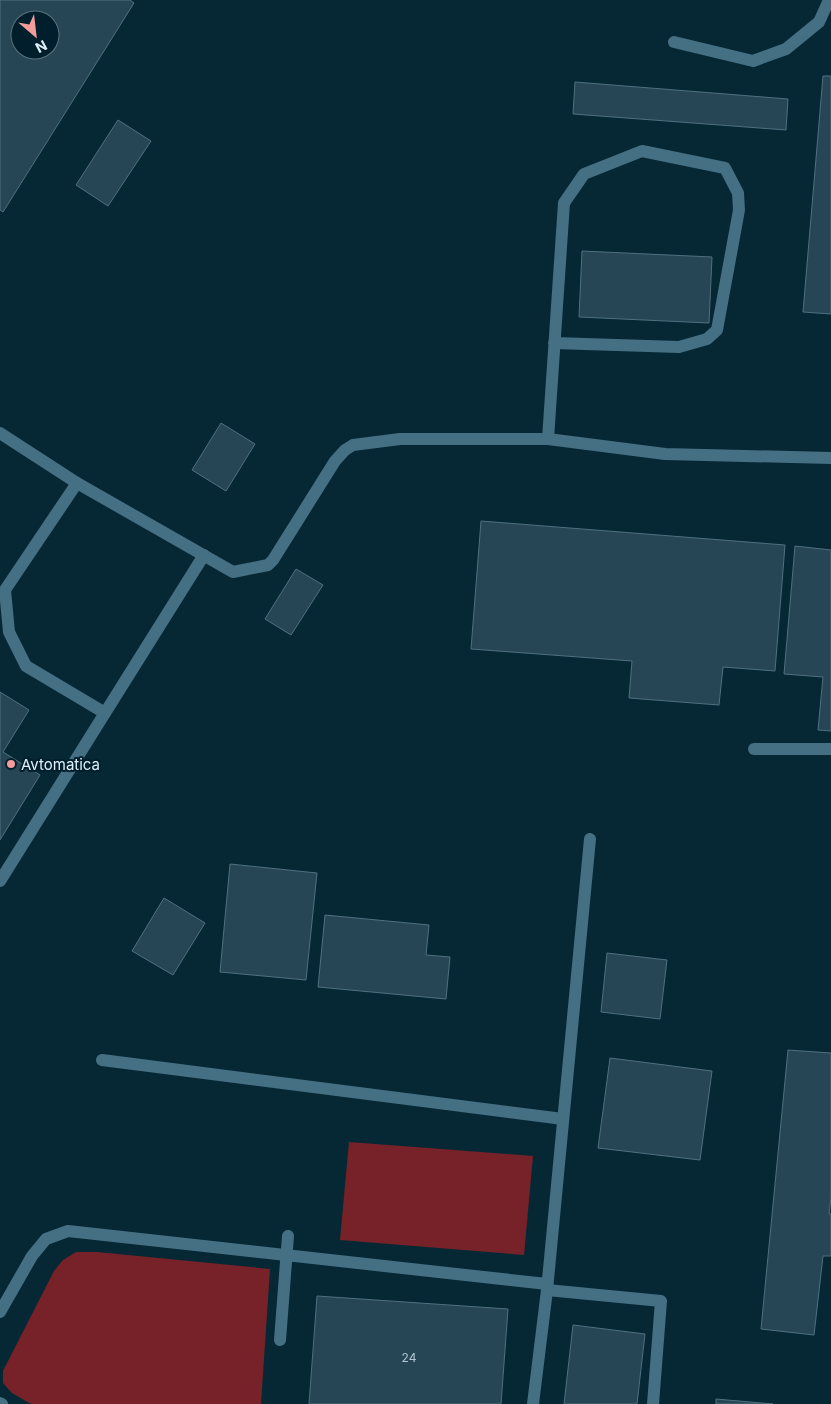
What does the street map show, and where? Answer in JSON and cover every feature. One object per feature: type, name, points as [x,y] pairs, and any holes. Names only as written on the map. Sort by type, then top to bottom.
[{"type":"lane","points":[[674,42],[754,61],[786,49],[819,22],[829,0]]},
{"type":"lane","points":[[548,439],[554,343],[564,203],[584,174],[642,151],[725,168],[738,193],[739,210],[717,330],[707,339],[679,347],[554,343]]},
{"type":"lane","points":[[0,433],[77,483],[233,572],[268,565],[273,560],[335,461],[353,445],[400,439],[548,439],[665,454],[831,458]]},
{"type":"lane","points":[[77,483],[5,590],[9,632],[26,666],[106,713]]},
{"type":"lane","points":[[0,881],[204,556]]},
{"type":"lane","points":[[754,748],[831,749]]},
{"type":"lane","points":[[533,1404],[547,1287],[590,840]]},
{"type":"lane","points":[[102,1060],[563,1119]]},
{"type":"lane","points":[[0,1312],[32,1256],[46,1239],[68,1231],[286,1255],[661,1301],[654,1404]]},
{"type":"lane","points":[[280,1340],[288,1236]]},
{"type":"shaded area","points":[[349,1142],[533,1156],[524,1255],[340,1240]]},
{"type":"shaded area","points":[[76,1252],[97,1252],[270,1269],[261,1404],[31,1404],[12,1393],[3,1383],[3,1371],[54,1271],[63,1260]]},
{"type":"building","points":[[0,0],[130,0],[134,3],[3,212],[0,210]]},
{"type":"building","points":[[823,76],[831,76],[831,314],[803,312]]},
{"type":"building","points":[[575,82],[788,99],[786,130],[573,114]]},
{"type":"building","points":[[118,120],[151,141],[108,206],[76,185]]},
{"type":"building","points":[[582,251],[712,257],[709,323],[579,317]]},
{"type":"building","points":[[221,423],[255,444],[226,491],[192,470]]},
{"type":"building","points":[[481,521],[785,545],[775,671],[723,667],[719,705],[629,698],[632,661],[471,649]]},
{"type":"building","points":[[795,546],[831,550],[831,731],[818,730],[823,677],[784,674]]},
{"type":"building","points":[[296,569],[323,585],[291,635],[265,619]]},
{"type":"building","name":"Avtomatica","points":[[0,692],[29,710],[3,752],[40,775],[0,840]]},
{"type":"building","points":[[230,864],[317,873],[306,980],[220,972]]},
{"type":"building","points":[[164,898],[205,923],[173,975],[132,951]]},
{"type":"building","points":[[325,915],[429,925],[426,955],[450,957],[446,999],[318,987]]},
{"type":"building","points":[[607,953],[667,960],[660,1019],[601,1012]]},
{"type":"building","points":[[788,1050],[831,1053],[831,1198],[829,1214],[831,1214],[831,1256],[823,1256],[814,1335],[761,1329]]},
{"type":"building","points":[[610,1058],[712,1071],[700,1160],[598,1148]]},
{"type":"building","points":[[317,1296],[508,1309],[501,1404],[309,1404]]},
{"type":"building","points":[[573,1325],[645,1334],[637,1404],[564,1404]]},
{"type":"building","points":[[716,1399],[773,1404],[716,1404]]},
{"type":"place","name":"Avtomatica","points":[[11,764]]}]
